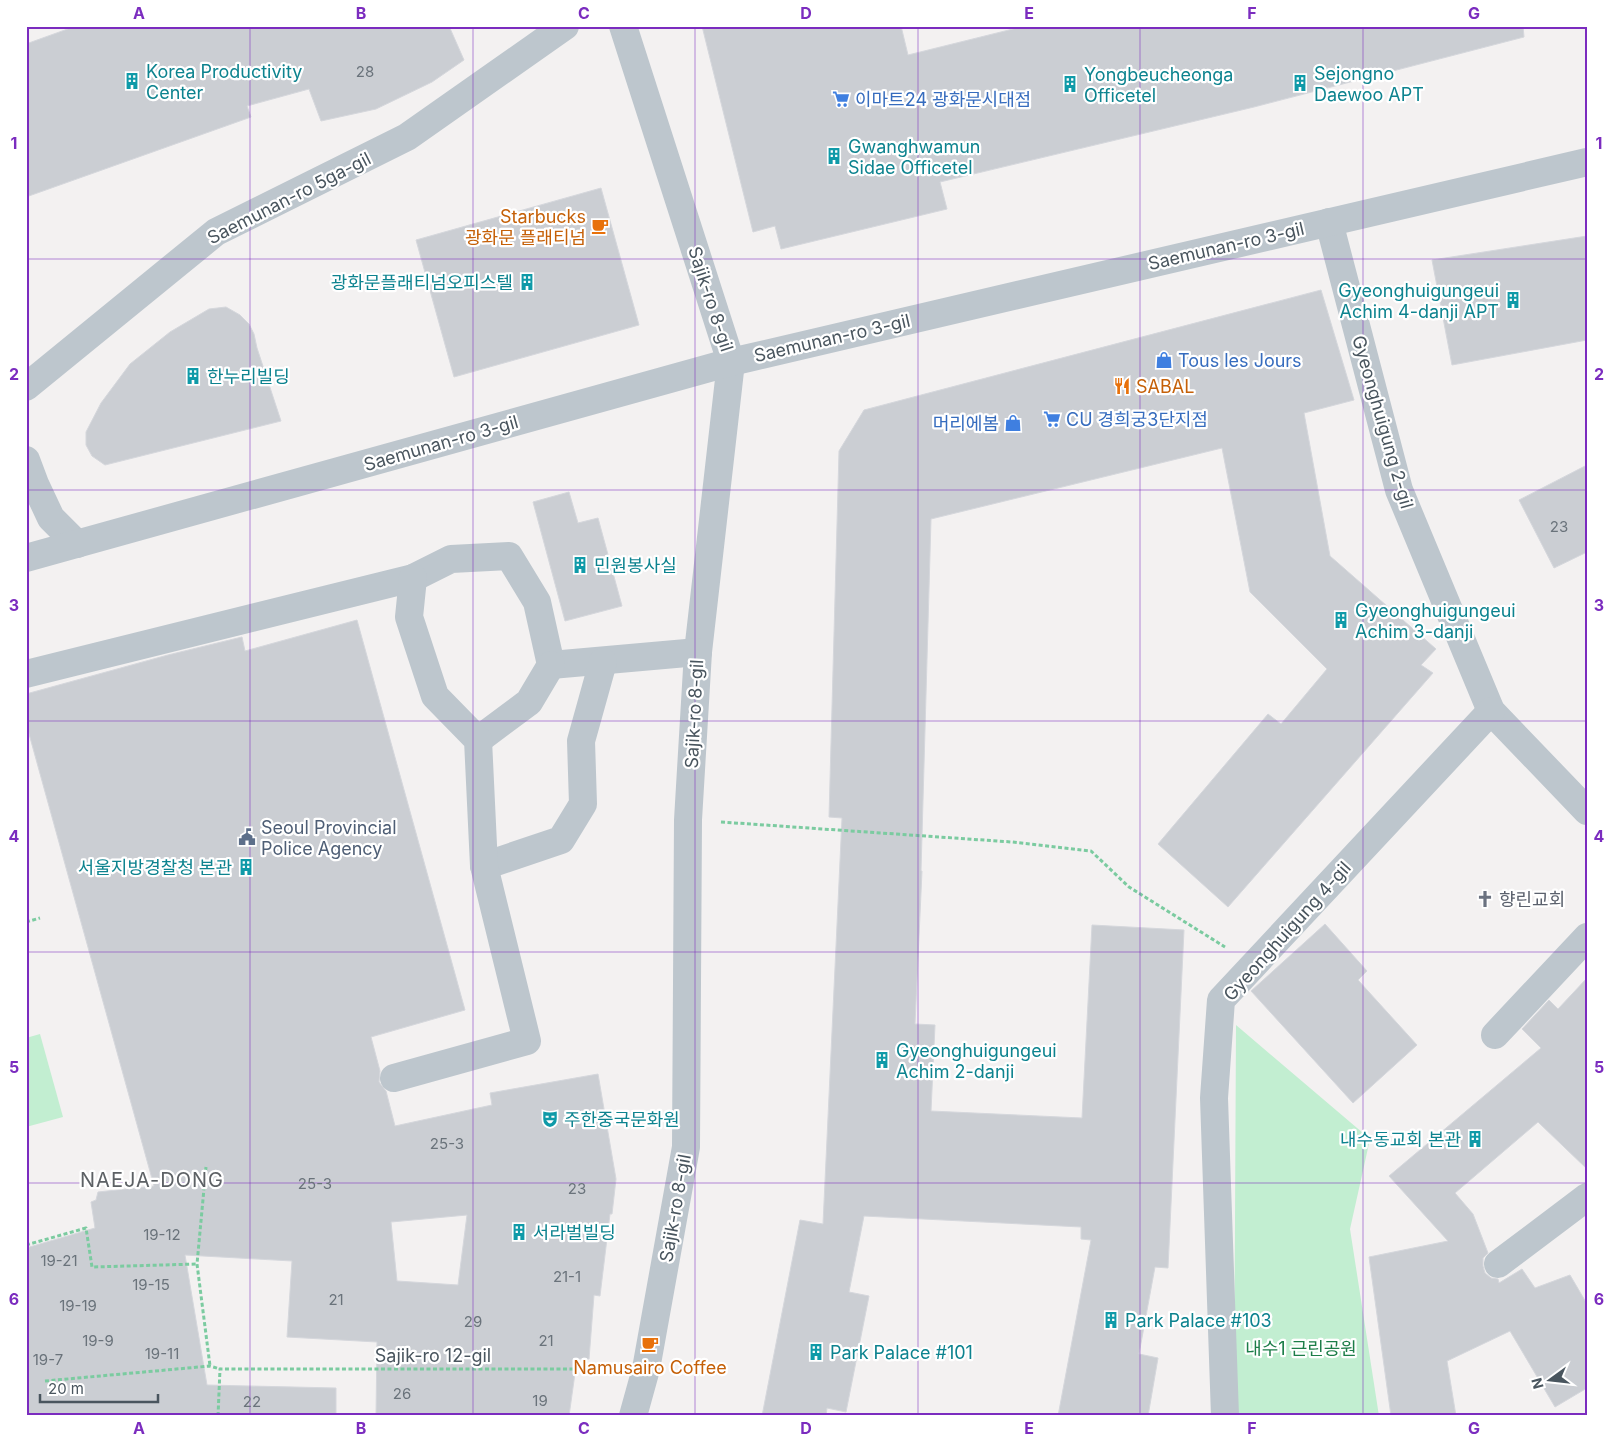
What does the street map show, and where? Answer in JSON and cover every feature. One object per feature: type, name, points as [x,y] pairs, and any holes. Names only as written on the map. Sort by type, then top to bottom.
[{"type":"street","name":"Saemunan-ro 5ga-gil","points":[[26,387],[216,232],[407,138],[565,26]]},
{"type":"street","name":"Sajik-ro 8-gil","points":[[623,26],[731,362],[698,652],[688,820],[686,1148],[646,1369],[634,1416]]},
{"type":"street","name":"Saemunan-ro 3-gil","points":[[26,558],[731,362],[1587,162]]},
{"type":"street","name":"Gyeonghuigung 2-gil","points":[[1329,222],[1399,490],[1491,711],[1587,811]]},
{"type":"street","points":[[26,460],[51,518],[77,544]]},
{"type":"street","points":[[26,674],[413,578],[451,558],[509,556],[537,602],[551,665],[529,702],[478,740]]},
{"type":"street","points":[[394,1078],[527,1041],[484,866],[478,740],[435,696],[409,617],[413,578]]},
{"type":"street","points":[[551,665],[603,662],[698,652]]},
{"type":"street","points":[[484,866],[561,840],[582,804],[581,741],[603,662]]},
{"type":"street","name":"Gyeonghuigung 4-gil","points":[[1225,1416],[1214,1098],[1221,1000],[1491,711]]},
{"type":"street","points":[[1495,1035],[1587,937]]},
{"type":"street","points":[[1498,1264],[1587,1197]]},
{"type":"path","points":[[688,820],[1012,842],[1091,851],[1129,887],[1253,965]]},
{"type":"path","points":[[26,922],[40,918]]},
{"type":"path","points":[[206,1167],[197,1264],[210,1366]]},
{"type":"path","points":[[26,1246],[86,1228],[92,1267],[197,1264]]},
{"type":"path","name":"Sajik-ro 12-gil","points":[[45,1381],[210,1366],[220,1369],[646,1369]]},
{"type":"path","points":[[218,1416],[220,1369]]},
{"type":"green space","name":"내수1 근린공원","points":[[1236,1025],[1370,1139],[1350,1229],[1379,1416],[1234,1416]]},
{"type":"green space","points":[[40,1034],[63,1117],[26,1127],[26,1038]]},
{"type":"building","name":"Korea Productivity Center","points":[[76,26],[449,26],[464,60],[432,82],[376,109],[321,121],[309,89],[247,106],[251,117],[26,197],[26,44]]},
{"type":"building","points":[[702,26],[901,26],[908,55],[1025,26],[1523,26],[1524,37],[1254,107],[940,182],[947,209],[781,249],[775,226],[753,232]]},
{"type":"building","name":"광화문플래티넘오피스텔","points":[[601,188],[639,325],[454,377],[416,240]]},
{"type":"building","name":"Gyeonghuigungeui Achim 4-danji APT","points":[[1587,236],[1587,340],[1452,365],[1432,260]]},
{"type":"building","points":[[1321,290],[1354,400],[1304,413],[1330,556],[1436,649],[1421,665],[1433,673],[1228,907],[1158,844],[1268,714],[1281,724],[1327,669],[1250,592],[1222,448],[931,519],[922,871],[915,1024],[935,1025],[931,1111],[1082,1118],[1092,925],[1184,930],[1168,1268],[1155,1267],[1139,1354],[1158,1358],[1148,1416],[1058,1416],[1091,1240],[1081,1239],[1081,1227],[864,1216],[849,1292],[869,1296],[846,1412],[827,1408],[826,1416],[762,1416],[800,1220],[823,1224],[842,818],[829,817],[839,451],[864,410]]},
{"type":"building","name":"한누리빌딩","points":[[226,307],[240,315],[249,324],[254,334],[281,421],[105,465],[92,456],[86,445],[86,432],[101,403],[130,364],[170,332],[209,309]]},
{"type":"building","points":[[1587,465],[1587,552],[1554,568],[1519,500]]},
{"type":"building","name":"민원봉사실","points":[[569,492],[578,523],[598,518],[622,606],[565,621],[533,502]]},
{"type":"building","points":[[357,620],[465,1010],[371,1037],[380,1071],[379,1082],[386,1091],[395,1126],[492,1105],[490,1093],[598,1074],[616,1179],[600,1296],[594,1295],[589,1359],[577,1359],[569,1416],[376,1416],[377,1342],[287,1337],[292,1261],[185,1255],[207,1385],[336,1388],[336,1416],[26,1416],[26,1248],[95,1228],[91,1202],[96,1200],[98,1192],[154,1186],[26,723],[26,694],[242,637],[245,651]],"holes":[[[467,1215],[458,1285],[397,1281],[391,1222]]]},
{"type":"building","points":[[1325,924],[1367,971],[1358,980],[1417,1045],[1353,1103],[1251,991]]},
{"type":"building","points":[[1587,978],[1587,1169],[1538,1122],[1455,1193],[1473,1214],[1488,1253],[1483,1258],[1483,1266],[1485,1273],[1491,1278],[1498,1279],[1499,1283],[1522,1269],[1535,1288],[1570,1275],[1587,1304],[1587,1388],[1555,1407],[1510,1331],[1447,1361],[1456,1416],[1391,1416],[1369,1257],[1448,1241],[1389,1176],[1541,1048],[1522,1029],[1549,1000],[1558,1009]]},
{"type":"place","name":"Korea Productivity Center","points":[[132,81]]},
{"type":"place","name":"Sejongno Daewoo APT","points":[[1300,83]]},
{"type":"place","name":"Yongbeucheonga Officetel","points":[[1070,84]]},
{"type":"place","name":"이마트24 광화문시대점","points":[[841,99]]},
{"type":"place","name":"Gwanghwamun Sidae Officetel","points":[[834,156]]},
{"type":"place","name":"Starbucks 광화문 플래티넘","points":[[600,226]]},
{"type":"place","name":"광화문플래티넘오피스텔","points":[[527,282]]},
{"type":"place","name":"Gyeonghuigungeui Achim 4-danji APT","points":[[1513,300]]},
{"type":"place","name":"Tous les Jours","points":[[1164,360]]},
{"type":"place","name":"한누리빌딩","points":[[193,376]]},
{"type":"place","name":"SABAL","points":[[1122,386]]},
{"type":"place","name":"CU 경희궁3단지점","points":[[1052,419]]},
{"type":"place","name":"머리에봄","points":[[1013,423]]},
{"type":"place","name":"민원봉사실","points":[[580,565]]},
{"type":"place","name":"Gyeonghuigungeui Achim 3-danji","points":[[1341,620]]},
{"type":"place","name":"Seoul Provincial Police Agency","points":[[247,837]]},
{"type":"place","name":"서울지방경찰청 본관","points":[[246,867]]},
{"type":"place","name":"향린교회","points":[[1485,899]]},
{"type":"place","name":"Gyeonghuigungeui Achim 2-danji","points":[[882,1060]]},
{"type":"place","name":"주한중국문화원","points":[[550,1119]]},
{"type":"place","name":"내수동교회 본관","points":[[1475,1139]]},
{"type":"place","name":"서라벌빌딩","points":[[519,1232]]},
{"type":"place","name":"Park Palace #103","points":[[1111,1320]]},
{"type":"place","name":"Namusairo Coffee","points":[[650,1344]]},
{"type":"place","name":"Park Palace #101","points":[[816,1352]]},
{"type":"district","name":"NAEJA-DONG","points":[[152,1180]]}]
